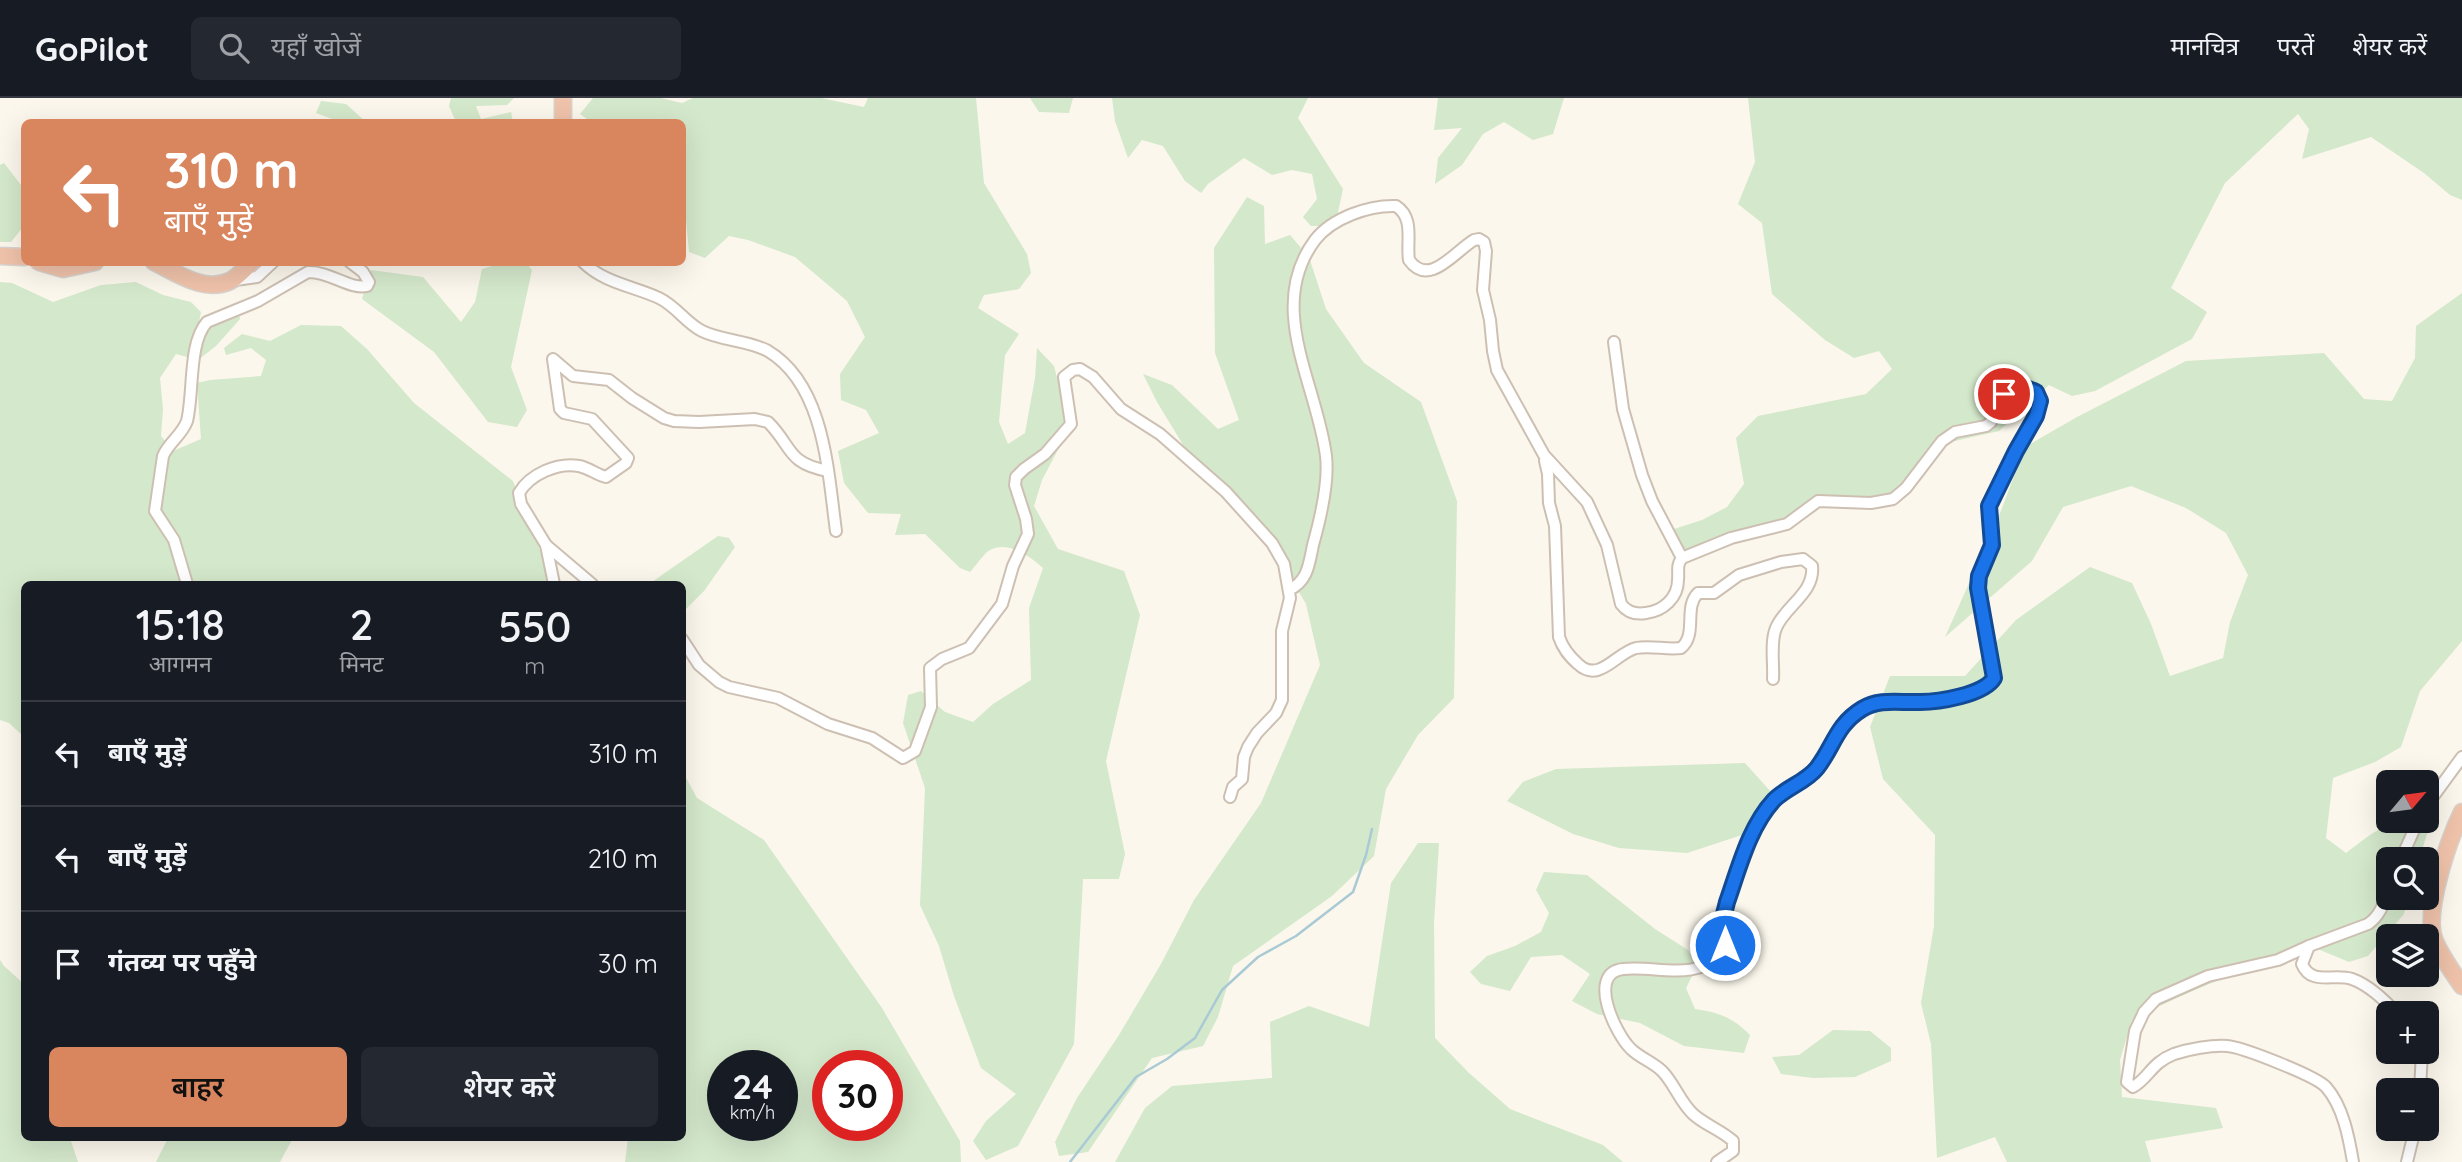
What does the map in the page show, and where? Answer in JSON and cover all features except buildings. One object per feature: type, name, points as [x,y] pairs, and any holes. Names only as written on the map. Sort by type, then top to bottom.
[{"type":"highway","points":[[563,98],[564,119]]},
{"type":"highway","points":[[0,256],[21,257]]},
{"type":"highway","points":[[55,266],[73,266]]},
{"type":"highway","points":[[163,266],[199,284],[217,285],[232,280],[248,266]]},
{"type":"highway","points":[[2462,812],[2445,857],[2434,900],[2431,927],[2438,947],[2462,986]]},
{"type":"street","points":[[1289,590],[1305,577],[1317,533],[1327,460],[1320,421],[1298,348],[1293,306],[1294,287],[1309,248],[1322,232],[1338,219],[1391,205],[1400,208],[1407,219],[1409,260],[1425,273],[1436,269],[1474,240],[1484,242],[1486,251],[1482,282],[1490,320],[1493,357],[1518,411],[1544,455],[1587,502],[1607,545],[1618,596],[1625,609],[1640,614],[1657,611],[1670,602],[1678,586],[1678,564],[1682,558],[1731,538],[1787,524],[1818,501],[1871,503],[1893,499],[1906,488],[1942,441],[1955,432],[1986,426],[1996,417],[2006,391],[2017,385],[2034,390],[2039,397],[2038,412],[1989,506],[1992,545],[1979,576],[1978,588],[1994,668],[1991,683],[1979,691],[1929,702],[1882,702],[1868,706],[1851,717],[1840,728],[1816,769],[1776,798],[1754,831],[1727,902],[1723,952],[1710,962],[1689,970],[1621,969],[1613,972],[1605,984],[1606,1000],[1627,1044],[1661,1070],[1692,1113],[1732,1141],[1733,1150],[1717,1162]]},
{"type":"street","points":[[232,280],[257,277],[269,266]]},
{"type":"street","points":[[186,581],[174,540],[157,516],[154,505],[163,456],[183,432],[187,421],[195,355],[202,328],[207,322],[258,301],[308,272],[317,272],[359,287],[367,286],[369,282],[355,266]]},
{"type":"street","points":[[589,266],[607,279],[666,302],[702,331],[759,347],[776,358],[794,376],[819,424],[836,531]]},
{"type":"street","points":[[1614,342],[1623,409],[1642,475],[1652,501],[1682,558]]},
{"type":"street","points":[[588,581],[546,545],[519,500],[519,494],[533,477],[545,471],[570,466],[582,467],[606,477],[626,463],[628,458],[592,419],[564,413],[560,409],[553,359],[573,376],[609,380],[632,398],[664,418],[674,421],[755,419],[768,422],[803,465],[828,471]]},
{"type":"street","points":[[686,645],[699,665],[729,687],[778,698],[828,724],[872,738],[903,758],[911,755],[915,751],[931,707],[930,668],[942,659],[970,648],[1002,604],[1013,566],[1028,534],[1015,485],[1016,477],[1045,454],[1071,424],[1064,377],[1073,370],[1080,369],[1093,377],[1121,409],[1160,434],[1237,503],[1279,555],[1286,572],[1289,606],[1282,631],[1282,700],[1276,713],[1252,739],[1244,757],[1242,779],[1233,787],[1230,797]]},
{"type":"street","points":[[1544,455],[1549,503],[1555,526],[1559,637],[1567,653],[1585,670],[1594,671],[1635,649],[1681,648],[1688,639],[1692,602],[1698,593],[1714,593],[1739,575],[1781,562],[1803,559],[1812,566],[1812,576],[1805,591],[1776,629],[1773,679]]},
{"type":"street","points":[[546,545],[553,581]]},
{"type":"street","points":[[2440,787],[2462,757]]},
{"type":"street","points":[[2353,1162],[2343,1120],[2328,1088],[2314,1077],[2246,1050],[2220,1046],[2176,1054],[2154,1065],[2135,1087],[2130,1086],[2127,1080],[2135,1031],[2152,1002],[2208,976],[2278,960],[2371,922],[2380,910]]},
{"type":"street","points":[[2309,946],[2302,964],[2307,973],[2317,978],[2351,979],[2361,983],[2383,1001]]},
{"type":"street","points":[[2407,1162],[2412,1141]]},
{"type":"green space","points":[[451,98],[514,98],[507,105],[476,106],[481,119],[455,119],[449,106]]},
{"type":"green space","points":[[593,98],[661,98],[682,103],[693,98],[821,98],[864,107],[868,98],[976,98],[984,183],[1027,254],[1031,273],[1019,289],[984,295],[978,308],[1019,334],[1005,355],[999,422],[1008,444],[1025,433],[1035,378],[1037,348],[1054,366],[1070,427],[1042,480],[1034,506],[1058,549],[1124,571],[1140,615],[1106,761],[1125,854],[1119,879],[1083,879],[1074,1044],[1018,1146],[986,1160],[973,1141],[986,1121],[1016,1094],[981,1068],[939,946],[920,905],[925,788],[903,723],[908,695],[921,691],[945,712],[973,722],[993,704],[1031,680],[1029,608],[1043,568],[1012,548],[997,547],[987,552],[970,572],[960,568],[925,534],[895,535],[901,514],[868,513],[844,483],[838,451],[879,433],[866,410],[841,400],[840,374],[865,337],[847,301],[795,257],[748,240],[729,236],[705,258],[689,252],[686,220],[686,119],[587,119],[580,114]]},
{"type":"green space","points":[[1030,98],[1073,98],[1069,113],[1039,112]]},
{"type":"green space","points":[[1112,98],[1308,98],[1298,118],[1343,189],[1335,226],[1311,226],[1303,217],[1317,199],[1312,174],[1292,170],[1272,175],[1244,158],[1208,184],[1201,193],[1185,181],[1163,146],[1142,140],[1128,158],[1115,121]]},
{"type":"green space","points":[[1438,98],[1564,98],[1553,134],[1533,140],[1504,122],[1483,134],[1462,165],[1435,184],[1438,158],[1462,128],[1434,130]]},
{"type":"green space","points":[[1748,98],[2462,98],[2462,200],[2450,195],[2424,173],[2371,137],[2302,159],[2309,129],[2298,114],[2225,183],[2171,288],[2207,312],[2192,339],[2095,391],[2072,396],[2049,385],[1999,431],[1946,443],[1931,464],[1889,498],[1812,509],[1774,534],[1693,554],[1672,542],[1674,529],[1702,520],[1727,507],[1744,484],[1736,438],[1758,416],[1866,394],[1892,369],[1879,351],[1854,358],[1825,340],[1772,294],[1762,223],[1738,204],[1755,162]]},
{"type":"green space","points":[[321,101],[346,104],[363,119],[332,119],[316,113]]},
{"type":"green space","points":[[511,112],[512,119],[481,119]]},
{"type":"green space","points":[[4,163],[21,185],[21,230],[11,242],[0,242],[0,165]]},
{"type":"green space","points":[[1247,197],[1264,206],[1265,244],[1290,235],[1309,257],[1326,309],[1364,363],[1421,402],[1457,501],[1454,698],[1418,735],[1386,789],[1374,856],[1332,896],[1233,966],[1218,1017],[1203,1046],[1152,1058],[1088,1152],[1059,1156],[1055,1142],[1077,1098],[1119,1035],[1161,964],[1194,900],[1261,803],[1320,665],[1306,604],[1271,544],[1196,466],[1143,374],[1172,385],[1218,429],[1239,420],[1215,353],[1214,248]]},
{"type":"green space","points":[[492,266],[529,266],[532,270],[511,367],[527,410],[517,427],[488,422],[434,352],[362,299],[371,270],[423,277],[461,322],[475,302],[482,269]]},
{"type":"green space","points":[[0,282],[12,283],[53,302],[101,285],[136,282],[163,295],[191,302],[201,312],[197,334],[216,318],[239,312],[240,319],[216,346],[198,360],[176,354],[160,378],[163,409],[161,436],[173,451],[201,439],[197,383],[261,376],[266,360],[251,348],[226,355],[224,348],[242,334],[270,341],[301,325],[341,326],[367,349],[414,403],[513,481],[542,555],[548,581],[21,581],[21,734],[9,723],[0,720]]},
{"type":"green space","points":[[2462,293],[2462,641],[2420,691],[2401,747],[2375,762],[2333,778],[2326,838],[2346,853],[2376,832],[2427,833],[2423,847],[2376,847],[2376,910],[2405,910],[2404,914],[2395,924],[2376,924],[2376,947],[2368,956],[2349,962],[2313,947],[2221,979],[2132,1020],[2120,1060],[2122,1097],[2216,1108],[2223,1128],[2145,1141],[2151,1162],[2007,1162],[1995,1137],[1937,1158],[1931,1044],[1921,1003],[1934,926],[1935,835],[1883,779],[1870,727],[1890,676],[1965,676],[2016,620],[2090,567],[2132,583],[2170,676],[2223,658],[2230,622],[2248,575],[2226,533],[2186,508],[2131,486],[2063,507],[2032,561],[1945,637],[1999,516],[2025,447],[2186,361],[2324,353],[2364,399],[2392,401],[2415,358],[2416,326]]},
{"type":"green space","points":[[718,536],[729,538],[735,547],[704,591],[686,609],[686,581],[653,581]]},
{"type":"green space","points":[[1745,763],[1771,792],[1768,808],[1745,834],[1687,853],[1619,848],[1573,834],[1507,801],[1523,782],[1556,769]]},
{"type":"green space","points":[[686,778],[697,798],[764,840],[882,1008],[960,1141],[961,1162],[625,1162],[628,1141],[686,1141]]},
{"type":"green space","points":[[1418,843],[1439,843],[1434,923],[1435,1038],[1510,1109],[1603,1145],[1623,1162],[1115,1162],[1145,1108],[1172,1086],[1272,1078],[1270,1022],[1309,1006],[1369,1027],[1391,883]]},
{"type":"green space","points":[[1544,872],[1587,875],[1655,929],[1688,950],[1698,964],[1686,988],[1695,1009],[1725,1017],[1750,1035],[1744,1053],[1684,1046],[1640,1023],[1597,1014],[1572,1001],[1590,974],[1562,955],[1531,957],[1510,991],[1481,984],[1470,972],[1487,956],[1515,946],[1541,932],[1549,913],[1536,890]]},
{"type":"green space","points":[[0,960],[21,981],[21,1141],[71,1141],[78,1162],[0,1162]]},
{"type":"green space","points":[[1833,1030],[1870,1031],[1891,1048],[1891,1061],[1855,1077],[1813,1078],[1781,1074],[1772,1057],[1799,1055]]},
{"type":"green space","points":[[166,1141],[291,1141],[280,1162],[156,1162]]},
{"type":"waterway","points":[[1070,1162],[1136,1077],[1195,1038],[1222,990],[1258,957],[1296,936],[1353,892],[1372,829]]},
{"type":"route","points":[[1725,945],[1724,914],[1727,902],[1754,831],[1776,798],[1816,769],[1831,741],[1851,717],[1868,706],[1882,702],[1929,702],[1979,691],[1994,678],[1978,588],[1981,569],[1993,540],[1989,506],[2036,416],[2040,401],[2036,392],[2017,385],[2004,394]]}]
